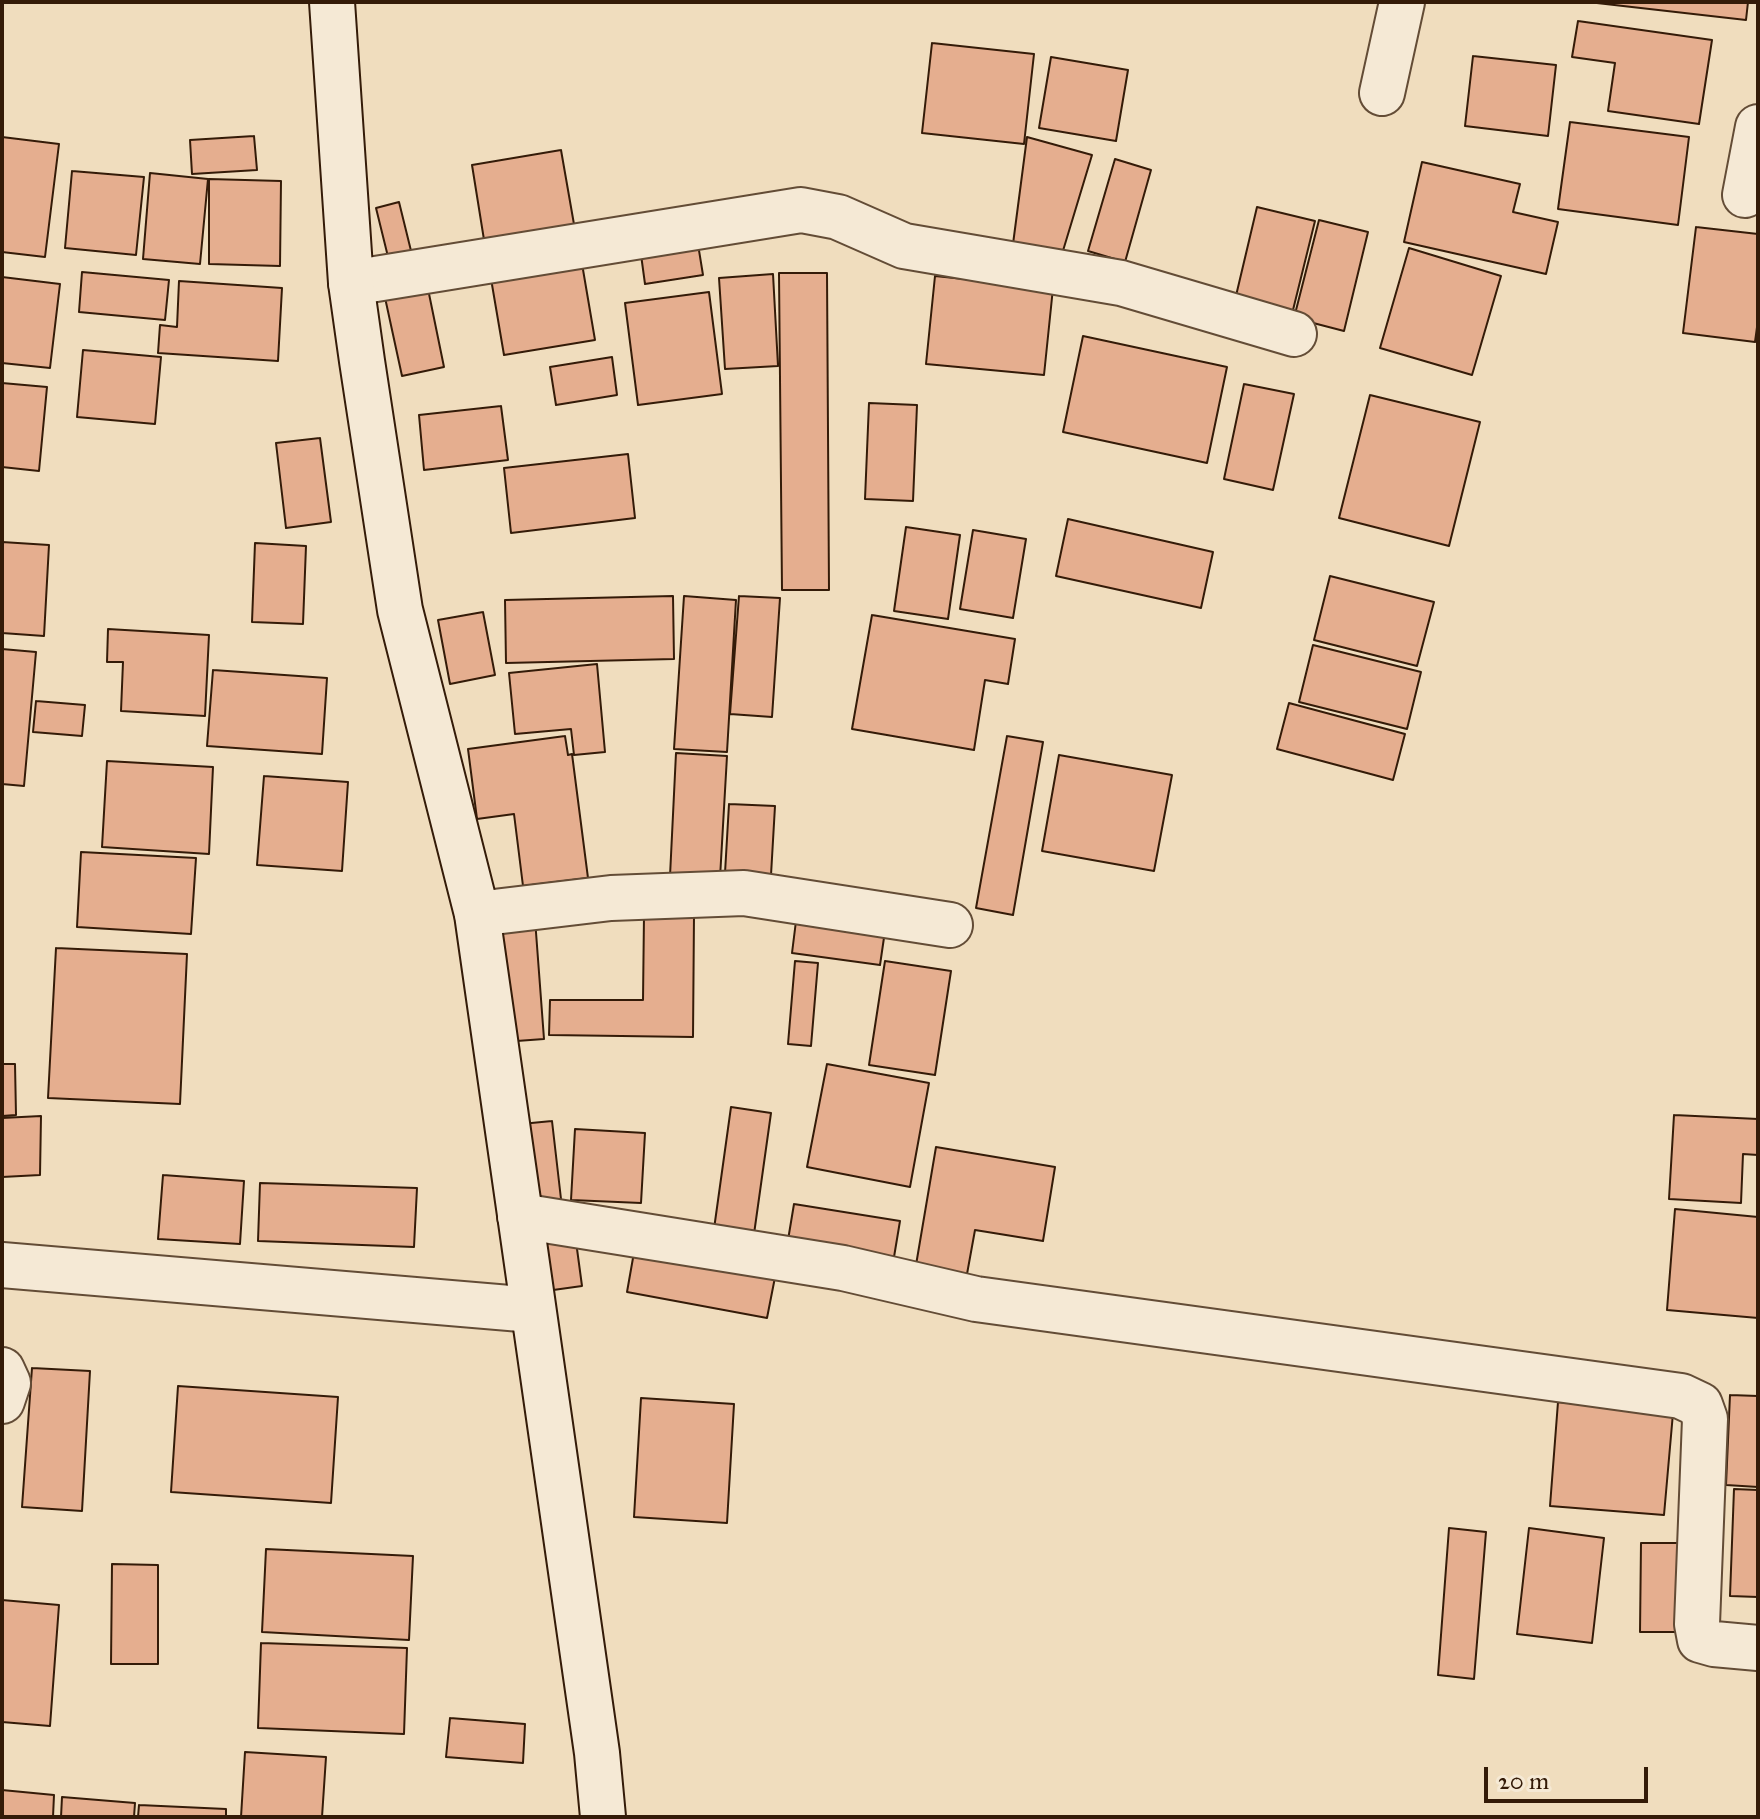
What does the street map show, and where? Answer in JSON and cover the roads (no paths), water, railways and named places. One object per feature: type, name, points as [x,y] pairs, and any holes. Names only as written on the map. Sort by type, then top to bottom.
[{"type":"street","points":[[332,2],[351,283],[400,610],[477,914],[597,1753],[603,1817]]},
{"type":"street","points":[[1382,93],[1402,2]]},
{"type":"street","points":[[1745,195],[1758,127]]},
{"type":"street","points":[[351,283],[801,210],[838,217],[904,246],[1121,283],[1294,334]]},
{"type":"street","points":[[477,914],[611,898],[744,893],[950,925]]},
{"type":"street","points":[[520,1216],[843,1268],[976,1299],[1681,1396],[1700,1405],[1705,1419],[1697,1624],[1700,1640],[1758,1648]]},
{"type":"street","points":[[2,1265],[533,1310]]},
{"type":"street","points":[[2,1370],[8,1383],[2,1401]]}]
